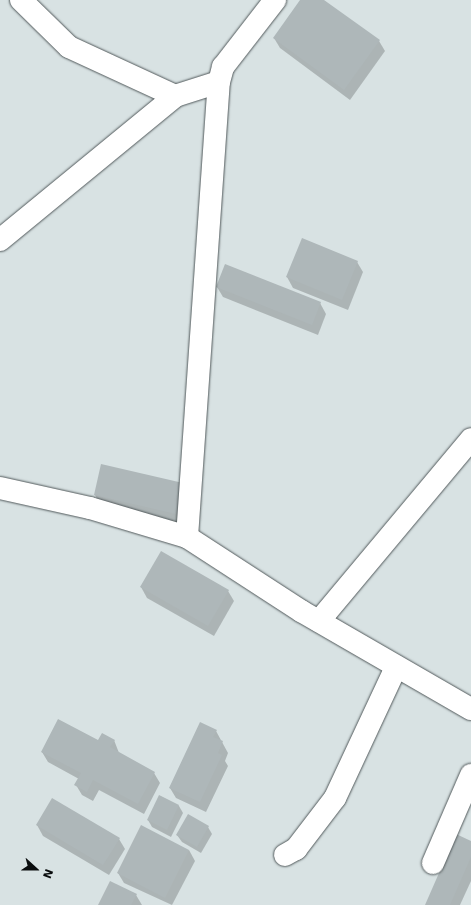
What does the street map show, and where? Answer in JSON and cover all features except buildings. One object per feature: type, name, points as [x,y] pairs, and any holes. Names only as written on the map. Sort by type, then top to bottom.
[{"type":"street","points":[[21,0],[69,47],[175,96]]},
{"type":"street","points":[[187,537],[220,82],[223,67],[275,0]]},
{"type":"street","points":[[0,240],[175,96],[220,82]]},
{"type":"street","points":[[319,621],[471,439]]},
{"type":"street","points":[[0,488],[90,508],[187,537],[319,621],[396,667],[471,709]]},
{"type":"street","points":[[285,855],[296,849],[334,798],[396,667]]},
{"type":"street","points":[[433,863],[471,775]]}]
